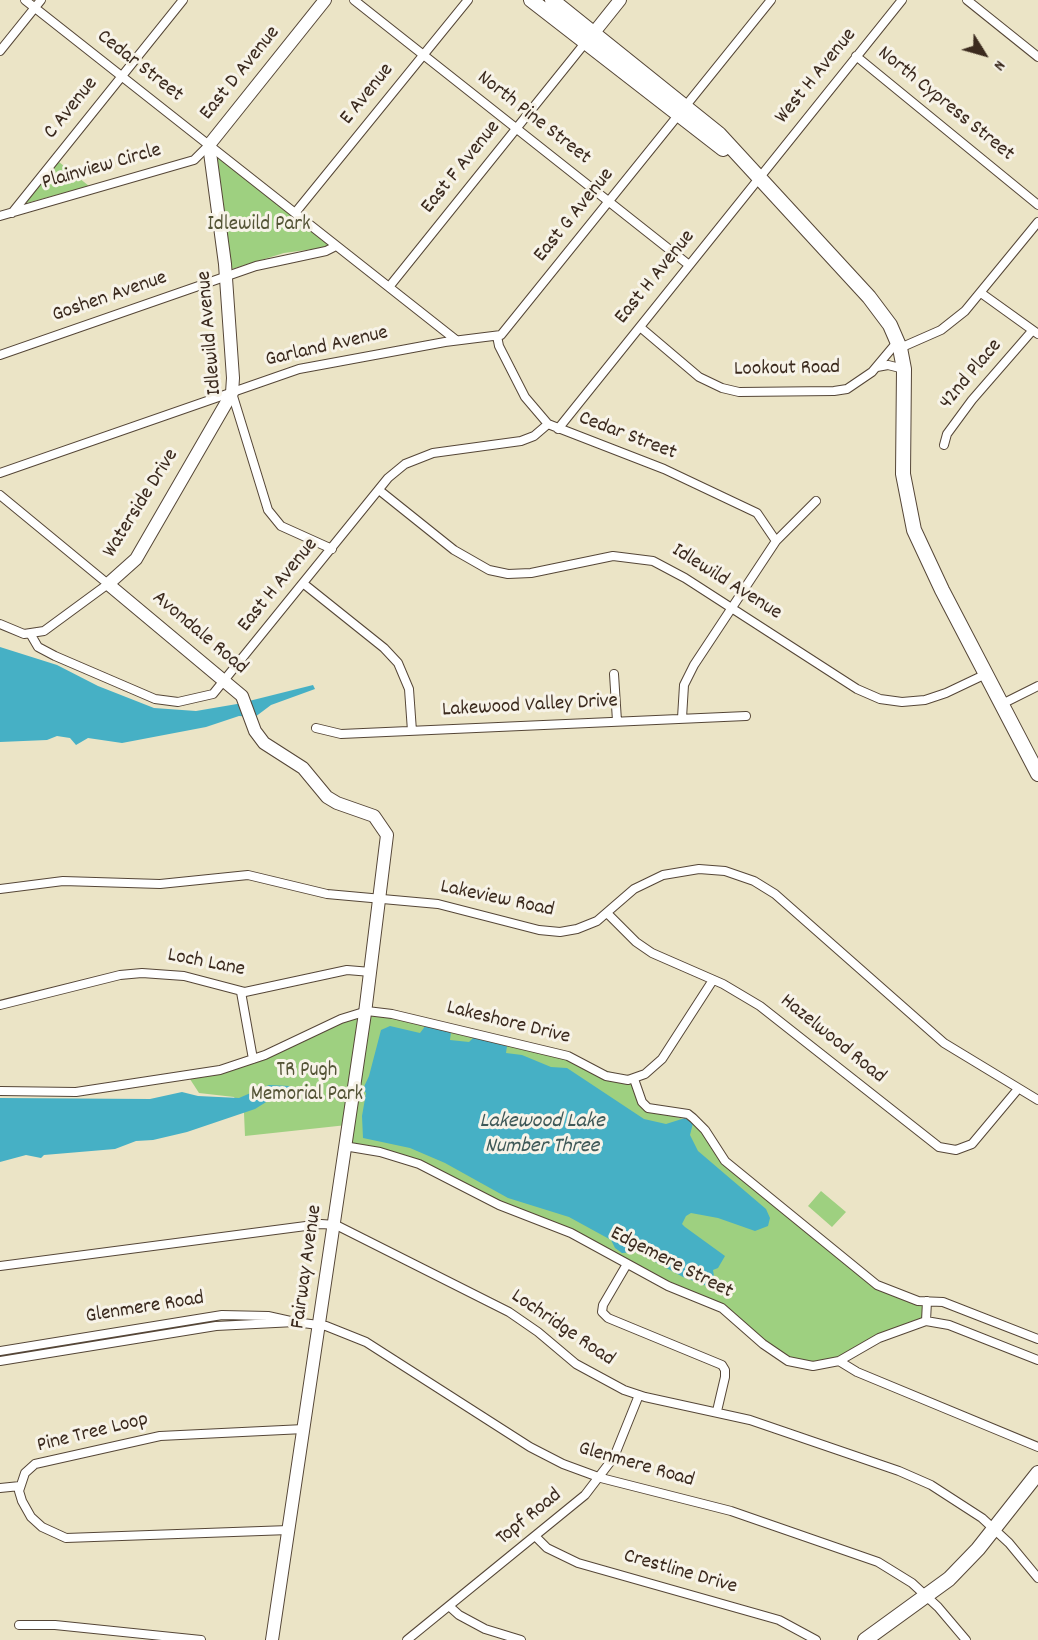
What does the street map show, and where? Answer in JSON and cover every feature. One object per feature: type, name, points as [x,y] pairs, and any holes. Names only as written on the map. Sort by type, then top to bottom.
[{"type":"main road","points":[[531,0],[589,38],[682,111],[719,134],[761,177],[878,307],[899,344],[904,369],[903,465],[909,513],[920,546],[1038,774]]},
{"type":"main road","points":[[552,0],[589,38]]},
{"type":"main road","points":[[866,1640],[927,1597],[964,1565],[1038,1473]]},
{"type":"street","name":"Cedar Street","points":[[26,0],[38,4],[122,76],[456,340]]},
{"type":"street","name":"C Avenue","points":[[12,213],[183,0]]},
{"type":"street","name":"East D Avenue","points":[[209,145],[326,0]]},
{"type":"street","name":"North Pine Street","points":[[354,0],[689,265]]},
{"type":"street","name":"E Avenue","points":[[295,213],[468,0]]},
{"type":"street","points":[[589,38],[620,0]]},
{"type":"street","name":"East G Avenue","points":[[497,336],[505,332],[771,0]]},
{"type":"street","name":"West H Avenue","points":[[761,177],[902,0]]},
{"type":"street","points":[[967,0],[1038,57]]},
{"type":"street","points":[[0,51],[38,4]]},
{"type":"street","name":"East F Avenue","points":[[389,287],[589,38]]},
{"type":"street","name":"North Cypress Street","points":[[856,56],[1038,205]]},
{"type":"street","name":"Plainview Circle","points":[[0,216],[194,160],[209,145]]},
{"type":"street","name":"Idlewild Avenue","points":[[209,145],[226,276],[232,393],[271,515],[281,526],[332,549]]},
{"type":"street","name":"East H Avenue","points":[[558,429],[761,177]]},
{"type":"street","points":[[899,344],[947,326],[970,307],[1038,222]]},
{"type":"street","name":"Goshen Avenue","points":[[0,355],[226,276],[278,260],[326,251],[336,246]]},
{"type":"street","points":[[981,293],[1035,333]]},
{"type":"street","name":"Lookout Road","points":[[640,327],[699,377],[730,390],[840,390],[857,384],[899,344]]},
{"type":"street","name":"42nd Place","points":[[944,445],[947,434],[972,400],[1035,333]]},
{"type":"street","name":"Cedar Street","points":[[497,336],[499,346],[525,398],[548,424],[664,470],[757,513],[776,540]]},
{"type":"street","name":"Garland Avenue","points":[[0,473],[298,369],[456,340],[497,336]]},
{"type":"street","points":[[877,367],[888,365],[904,369]]},
{"type":"street","name":"Waterside Drive","points":[[31,635],[49,628],[108,584],[136,559],[232,393]]},
{"type":"street","name":"East H Avenue","points":[[31,635],[38,647],[55,656],[155,699],[178,702],[198,699],[218,691],[394,473],[419,456],[504,445],[534,436],[548,424]]},
{"type":"street","name":"Idlewild Avenue","points":[[379,490],[461,555],[489,570],[518,574],[600,557],[638,557],[668,567],[857,688],[880,699],[902,702],[925,700],[986,674]]},
{"type":"street","name":"Avondale Road","points":[[0,495],[226,682],[245,700],[252,721],[264,743],[303,768],[327,796],[345,806],[364,811],[381,821],[388,841],[381,899]]},
{"type":"street","points":[[682,718],[683,695],[689,674],[776,540],[816,501]]},
{"type":"street","points":[[304,584],[384,648],[398,663],[409,689],[412,731]]},
{"type":"street","points":[[0,624],[20,634],[31,635]]},
{"type":"street","points":[[614,674],[616,721]]},
{"type":"street","points":[[1002,704],[1038,686]]},
{"type":"street","name":"Lakewood Valley Drive","points":[[316,728],[341,734],[746,716]]},
{"type":"street","name":"Lakeview Road","points":[[0,889],[63,881],[160,884],[248,875],[327,894],[438,904],[539,930],[560,932],[588,925],[607,914],[634,889],[670,873],[706,869],[744,877],[775,894],[944,1043],[1038,1100]]},
{"type":"street","name":"Fairway Avenue","points":[[272,1640],[381,899]]},
{"type":"street","name":"Hazelwood Road","points":[[607,914],[642,946],[713,980],[760,1006],[939,1147],[956,1150],[972,1144],[1018,1089]]},
{"type":"street","name":"Loch Lane","points":[[0,1005],[120,975],[142,973],[184,976],[241,992],[347,970],[371,972]]},
{"type":"street","points":[[713,980],[662,1059],[645,1074],[634,1079],[642,1102],[648,1108],[688,1114],[699,1123],[725,1161],[864,1276],[890,1292],[918,1301],[943,1302],[1038,1339]]},
{"type":"street","points":[[241,992],[253,1059]]},
{"type":"street","name":"Lakeshore Drive","points":[[0,1091],[53,1093],[103,1089],[220,1070],[253,1059],[341,1019],[365,1013],[392,1014],[568,1056],[615,1079],[634,1079]]},
{"type":"street","name":"Edgemere Street","points":[[344,1146],[380,1152],[419,1164],[499,1205],[580,1237],[668,1286],[722,1308],[763,1344],[788,1361],[813,1366],[839,1361]]},
{"type":"street","points":[[0,1266],[333,1224]]},
{"type":"street","name":"Lochridge Road","points":[[333,1224],[509,1312],[590,1373],[639,1395],[717,1411],[915,1478],[951,1496],[994,1529],[1038,1578]]},
{"type":"street","points":[[627,1264],[603,1305],[602,1312],[608,1318],[722,1365],[725,1370],[717,1411]]},
{"type":"street","points":[[926,1321],[927,1301]]},
{"type":"street","name":"Glenmere Road","points":[[0,1351],[222,1315],[285,1317],[295,1322]]},
{"type":"street","points":[[1038,1359],[949,1325],[926,1321],[879,1338],[839,1361],[857,1372],[1038,1447]]},
{"type":"street","name":"Glenmere Road","points":[[0,1361],[205,1327],[295,1322],[319,1325],[366,1342],[530,1447],[563,1464],[600,1478],[731,1511],[857,1553],[897,1572],[927,1597],[966,1640]]},
{"type":"street","name":"Topf Road","points":[[407,1640],[572,1508],[600,1478],[622,1442],[639,1395]]},
{"type":"street","name":"Pine Tree Loop","points":[[20,1486],[25,1473],[39,1463],[159,1436],[303,1429]]},
{"type":"street","points":[[0,1488],[20,1486],[22,1501],[31,1517],[42,1527],[66,1538],[289,1530]]},
{"type":"street","name":"Crestline Drive","points":[[536,1537],[547,1548],[578,1563],[778,1620],[816,1640]]},
{"type":"street","points":[[449,1606],[470,1622],[521,1640]]},
{"type":"street","points":[[19,1625],[47,1625],[201,1640]]},
{"type":"green space","name":"Idlewild Park","points":[[217,155],[336,246],[284,253],[232,269]]},
{"type":"green space","points":[[59,162],[89,186],[27,203],[27,201]]},
{"type":"green space","name":"TR Pugh Memorial Park","points":[[367,1011],[588,1065],[634,1079],[642,1102],[652,1110],[691,1121],[717,1150],[877,1285],[927,1301],[926,1321],[851,1355],[804,1365],[763,1344],[722,1308],[683,1293],[589,1242],[519,1214],[430,1169],[344,1146],[347,1125],[245,1136],[244,1113],[234,1097],[199,1093],[188,1076],[232,1066]]},
{"type":"green space","points":[[821,1191],[846,1212],[832,1227],[808,1206]]},
{"type":"water","points":[[0,647],[57,665],[98,686],[154,708],[196,711],[237,704],[313,685],[315,689],[271,705],[255,717],[239,716],[206,727],[122,743],[88,738],[76,745],[70,738],[57,736],[47,740],[0,742]]},
{"type":"water","name":"Lakewood Lake Number Three","points":[[426,1025],[451,1032],[450,1040],[469,1042],[474,1037],[507,1046],[506,1053],[522,1055],[551,1067],[567,1068],[644,1119],[666,1124],[685,1118],[693,1123],[690,1135],[698,1151],[766,1209],[770,1218],[768,1226],[755,1231],[718,1218],[691,1213],[686,1216],[682,1224],[725,1256],[718,1268],[713,1270],[714,1276],[707,1286],[683,1277],[637,1252],[622,1253],[615,1248],[611,1240],[569,1217],[508,1198],[445,1163],[410,1148],[363,1138],[362,1116],[366,1093],[363,1089],[369,1076],[381,1030],[390,1026],[420,1033]]},
{"type":"water","points":[[269,1085],[289,1086],[293,1090],[279,1094],[255,1109],[187,1132],[153,1140],[136,1141],[115,1149],[44,1155],[41,1158],[26,1155],[0,1162],[0,1098],[150,1099],[182,1092],[198,1096],[239,1098]]}]
